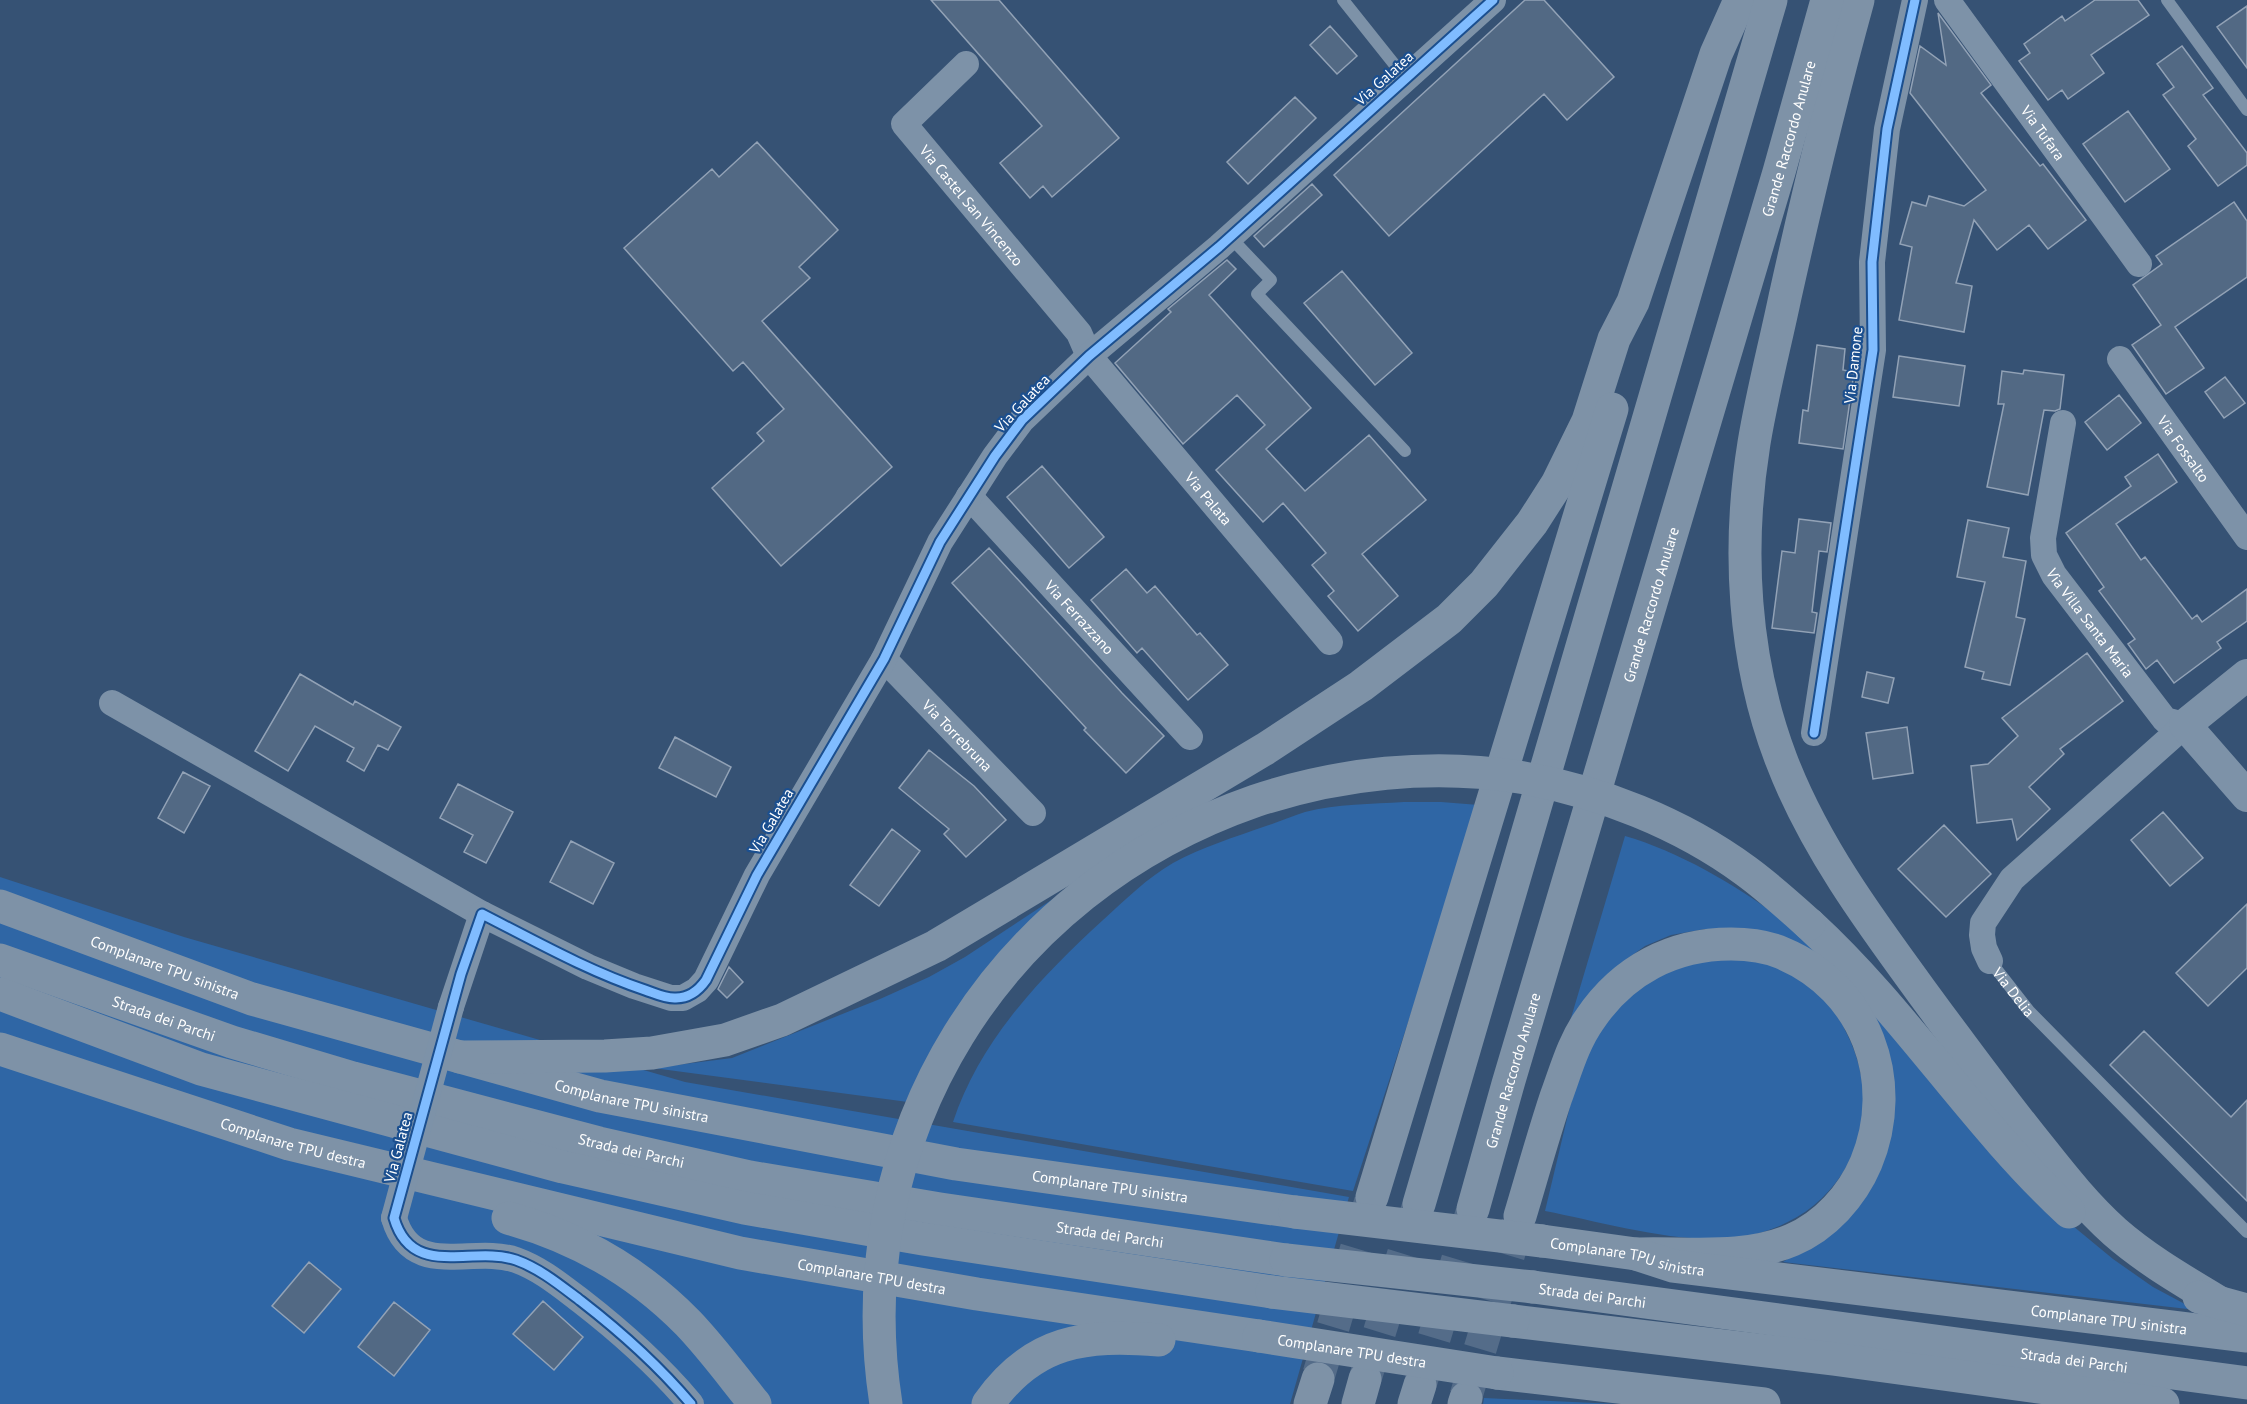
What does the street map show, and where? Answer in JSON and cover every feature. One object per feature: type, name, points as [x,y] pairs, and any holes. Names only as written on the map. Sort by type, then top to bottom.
[{"type":"highway","points":[[460,1057],[605,1056],[652,1053],[725,1041],[782,1020],[936,946],[1265,749],[1361,686],[1449,619],[1484,584],[1532,523],[1557,484],[1588,421],[1614,339],[1634,303],[1716,54],[1740,0]]},
{"type":"highway","points":[[1419,1204],[1771,0]]},
{"type":"highway","name":"Grande Raccordo Anulare","points":[[1473,1209],[1508,1084],[1779,172],[1827,0]]},
{"type":"highway","points":[[1858,0],[1798,237],[1754,441],[1749,482],[1746,558],[1749,625],[1755,665],[1768,719],[1796,796],[1838,868],[1886,942],[2006,1105],[2072,1186],[2112,1230],[2141,1253],[2233,1307]]},
{"type":"highway","points":[[1372,1197],[1631,344],[1634,303]]},
{"type":"highway","points":[[886,1404],[879,1332],[884,1242],[889,1210],[903,1156],[918,1113],[936,1076],[960,1033],[1008,965],[1067,908],[1138,857],[1191,827],[1269,796],[1313,784],[1354,777],[1431,771],[1516,777],[1568,788],[1669,826],[1745,870],[1777,895],[1845,959],[1883,1000],[2017,1161],[2079,1222],[2106,1245],[2149,1274],[2183,1291],[2233,1307]]},
{"type":"highway","name":"Complanare TPU sinistra","points":[[0,906],[252,999],[600,1096],[944,1162],[1296,1212],[1542,1240],[1636,1254],[1673,1266],[2247,1336]]},
{"type":"highway","points":[[1520,1216],[1574,1045],[1591,1017],[1640,969],[1671,952],[1707,944],[1750,944],[1782,952],[1810,968],[1838,991],[1860,1019],[1872,1049],[1880,1079],[1880,1111],[1873,1146],[1861,1174],[1844,1202],[1820,1223],[1793,1240],[1761,1250],[1726,1253],[1636,1254]]},
{"type":"highway","name":"Strada dei Parchi","points":[[0,960],[232,1042],[353,1078],[600,1143],[762,1179],[951,1211],[1286,1260],[1533,1287],[2247,1383]]},
{"type":"highway","name":"Strada dei Parchi","points":[[0,994],[201,1068],[563,1167],[744,1208],[923,1239],[1272,1292],[1834,1359],[2163,1404]]},
{"type":"highway","name":"Complanare TPU destra","points":[[0,1049],[289,1144],[740,1252],[977,1294],[1497,1373],[1764,1404]]},
{"type":"highway","points":[[289,1144],[310,1158],[352,1174],[523,1222],[551,1231],[595,1252],[641,1282],[667,1303],[707,1344],[755,1404]]},
{"type":"highway","points":[[988,1404],[1002,1384],[1021,1368],[1052,1348],[1081,1340],[1123,1337],[1190,1342],[1243,1333]]},
{"type":"street","name":"Via Galatea","points":[[691,1404],[634,1345],[551,1278],[519,1261],[500,1256],[444,1258],[428,1255],[408,1243],[394,1218],[452,1007],[482,914],[588,967],[634,986],[671,998],[683,998],[697,990],[706,980],[757,875],[884,658],[940,542],[995,456],[1022,420],[1089,356],[1230,237],[1493,0]]},
{"type":"street","name":"Via Damone","points":[[1814,733],[1873,350],[1872,262],[1887,129],[1915,0]]},
{"type":"street","name":"Via Tufara","points":[[1947,0],[2139,264]]},
{"type":"street","name":"Via Castel San Vincenzo","points":[[966,64],[904,124],[1079,333],[1089,356]]},
{"type":"street","name":"Via Palata","points":[[1089,356],[1330,642]]},
{"type":"street","name":"Via Fossalto","points":[[2120,359],[2247,537]]},
{"type":"street","name":"Via Villa Santa Maria","points":[[2063,423],[2043,538],[2046,561],[2054,575],[2166,720],[2186,725]]},
{"type":"street","name":"Via Ferrazzano","points":[[969,496],[1191,737]]},
{"type":"street","name":"Via Torrebruna","points":[[884,658],[1033,813]]},
{"type":"street","name":"Via Delia","points":[[1990,961],[1982,935],[1983,923],[2012,879],[2186,725],[2247,675]]},
{"type":"street","points":[[112,703],[482,914]]},
{"type":"street","points":[[2186,725],[2247,796]]},
{"type":"lane","points":[[1343,0],[1406,79]]},
{"type":"lane","points":[[2167,0],[2247,110]]},
{"type":"lane","points":[[1230,237],[1270,280],[1257,294],[1405,451]]},
{"type":"lane","name":"Via Delia","points":[[1990,961],[2029,1011],[2247,1232]]},
{"type":"shaded area","points":[[1404,802],[1479,805],[1353,1191],[953,1122],[979,1064],[996,1037],[1035,987],[1080,942],[1154,875],[1195,852],[1305,812],[1342,806]]},
{"type":"shaded area","points":[[1625,836],[1676,855],[1702,868],[1751,897],[1818,946],[2073,1226],[2113,1259],[2153,1287],[2196,1310],[1783,1262],[1801,1250],[1859,1200],[1875,1022],[1740,929],[1705,929],[1671,935],[1645,946],[1620,964],[1563,1045]]},
{"type":"shaded area","points":[[0,877],[184,937],[685,1082],[1349,1197],[1290,1404],[0,1404]]},
{"type":"shaded area","points":[[1062,893],[908,1102],[653,1068],[732,1058],[880,999],[929,977],[965,957]]},
{"type":"shaded area","points":[[1683,959],[1765,960],[1780,966],[1800,979],[1832,1008],[1847,1034],[1859,1066],[1863,1097],[1861,1128],[1851,1157],[1836,1183],[1815,1205],[1788,1222],[1756,1234],[1732,1238],[1679,1237],[1623,1228],[1545,1211],[1576,1081],[1588,1048],[1626,994]]},
{"type":"shaded area","points":[[1484,1398],[1617,1404],[1483,1404]]},
{"type":"building","points":[[931,0],[999,0],[1119,138],[1052,197],[1043,186],[1030,198],[1000,163],[1042,126]]},
{"type":"building","points":[[1525,0],[1544,0],[1614,77],[1567,120],[1544,94],[1389,236],[1334,175]]},
{"type":"building","points":[[2095,0],[2138,0],[2149,15],[2091,55],[2104,73],[2068,99],[2062,90],[2048,100],[2019,61],[2030,53],[2024,44],[2062,16],[2065,21]]},
{"type":"building","points":[[2247,6],[2247,68],[2217,27]]},
{"type":"building","points":[[1938,13],[1991,85],[1981,93],[2040,166],[2043,164],[2086,220],[2048,249],[2029,225],[1997,250],[1974,220],[1956,283],[1972,286],[1964,332],[1899,320],[1912,247],[1900,244],[1912,202],[1926,206],[1929,196],[1964,206],[1986,190],[1910,93],[1920,46],[1946,65]]},
{"type":"building","points":[[1330,26],[1357,56],[1337,74],[1310,45]]},
{"type":"building","points":[[2182,46],[2213,88],[2203,95],[2247,153],[2247,165],[2218,186],[2188,146],[2196,139],[2163,95],[2174,87],[2157,64]]},
{"type":"building","points":[[1295,97],[1316,118],[1248,184],[1227,162]]},
{"type":"building","points":[[2128,111],[2170,169],[2125,202],[2083,144]]},
{"type":"building","points":[[757,142],[838,230],[799,267],[810,278],[762,321],[892,467],[781,566],[712,488],[764,441],[757,433],[784,409],[743,362],[733,371],[624,248],[712,169],[719,177]]},
{"type":"building","points":[[1312,184],[1322,195],[1264,247],[1254,236]]},
{"type":"building","points":[[2234,202],[2247,221],[2247,277],[2175,327],[2204,368],[2166,394],[2132,345],[2161,325],[2133,285],[2162,264],[2156,256]]},
{"type":"building","points":[[1227,260],[1236,269],[1209,295],[1311,408],[1266,449],[1305,491],[1369,435],[1426,500],[1362,554],[1398,596],[1358,631],[1328,596],[1334,591],[1312,565],[1326,553],[1283,503],[1263,522],[1216,470],[1265,425],[1237,395],[1183,444],[1115,363],[1171,312],[1168,309]]},
{"type":"building","points":[[1342,271],[1412,353],[1375,385],[1304,303]]},
{"type":"building","points":[[1817,345],[1845,349],[1843,370],[1854,372],[1843,449],[1799,443],[1803,410],[1808,411]]},
{"type":"building","points":[[1899,356],[1965,366],[1959,406],[1893,397]]},
{"type":"building","points":[[2024,370],[2064,375],[2060,409],[2044,410],[2028,495],[1987,487],[2004,404],[1998,404],[2002,371],[2023,374]]},
{"type":"building","points":[[2225,377],[2245,403],[2224,418],[2205,392]]},
{"type":"building","points":[[2119,395],[2141,423],[2107,450],[2085,422]]},
{"type":"building","points":[[2158,454],[2177,482],[2116,524],[2141,560],[2145,557],[2192,619],[2197,615],[2202,622],[2247,589],[2247,621],[2217,642],[2221,648],[2174,683],[2157,660],[2146,669],[2128,644],[2135,639],[2099,591],[2104,587],[2066,533],[2131,486],[2125,477]]},
{"type":"building","points":[[1042,466],[1104,537],[1069,568],[1007,497]]},
{"type":"building","points":[[1799,519],[1831,523],[1827,552],[1819,551],[1812,612],[1817,613],[1814,633],[1772,628],[1782,551],[1795,553]]},
{"type":"building","points":[[1968,520],[2009,528],[2003,557],[2026,561],[2016,617],[2025,619],[2010,685],[1982,679],[1984,672],[1965,667],[1985,582],[1957,577]]},
{"type":"building","points":[[989,548],[1164,736],[1126,773],[1084,730],[1086,728],[952,583]]},
{"type":"building","points":[[1126,569],[1147,593],[1155,586],[1197,635],[1200,633],[1228,665],[1188,700],[1142,648],[1137,653],[1091,600]]},
{"type":"building","points":[[2087,653],[2123,701],[2060,749],[2064,754],[2029,787],[2050,809],[2017,840],[2012,819],[1977,823],[1971,766],[1988,764],[2018,736],[2002,718]]},
{"type":"building","points":[[1867,672],[1894,678],[1888,703],[1862,697]]},
{"type":"building","points":[[300,674],[353,705],[355,701],[401,727],[388,750],[378,745],[364,771],[347,761],[354,748],[315,726],[288,771],[255,751]]},
{"type":"building","points":[[1907,727],[1913,773],[1873,779],[1866,733]]},
{"type":"building","points":[[675,737],[731,767],[716,797],[659,768]]},
{"type":"building","points":[[929,750],[974,786],[1006,820],[966,857],[944,834],[949,829],[899,788]]},
{"type":"building","points":[[183,772],[210,786],[184,833],[158,818]]},
{"type":"building","points":[[458,784],[513,812],[486,863],[464,852],[473,835],[440,818]]},
{"type":"building","points":[[2163,812],[2203,858],[2170,886],[2131,840]]},
{"type":"building","points":[[1944,825],[1991,874],[1946,917],[1898,869]]},
{"type":"building","points":[[892,829],[920,851],[879,906],[850,885]]},
{"type":"building","points":[[571,841],[614,863],[593,904],[550,882]]},
{"type":"building","points":[[2247,904],[2247,968],[2208,1006],[2176,973]]},
{"type":"building","points":[[729,967],[743,982],[727,998],[718,989]]},
{"type":"building","points":[[2144,1031],[2231,1117],[2247,1100],[2247,1201],[2110,1065]]},
{"type":"building","points":[[309,1262],[341,1289],[304,1333],[272,1306]]},
{"type":"building","points":[[543,1301],[583,1337],[554,1370],[513,1334]]},
{"type":"building","points":[[394,1302],[430,1330],[394,1376],[358,1347]]},
{"type":"tunnel","points":[[1319,1374],[1372,1197]]},
{"type":"tunnel","points":[[1365,1379],[1419,1204]]},
{"type":"tunnel","points":[[1420,1385],[1473,1209]]},
{"type":"tunnel","points":[[1466,1396],[1520,1216]]},
{"type":"cycle path","points":[[691,1404],[666,1376],[625,1337],[542,1273],[516,1260],[499,1256],[429,1255],[414,1249],[403,1237],[394,1218],[461,974],[482,914],[582,965],[656,994],[668,998],[681,998],[697,990],[706,980],[757,875],[884,659],[940,542],[995,456],[1022,420],[1089,356],[1219,247],[1493,0]]},
{"type":"cycle path","points":[[1814,733],[1873,350],[1872,262],[1887,129],[1915,0]]}]
